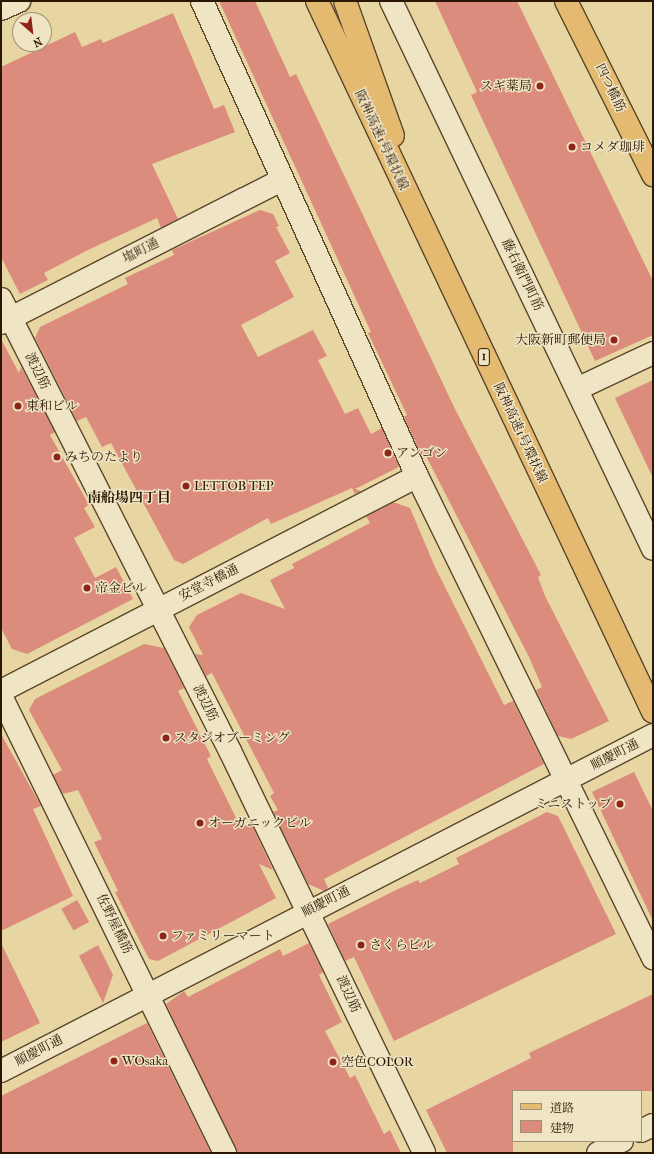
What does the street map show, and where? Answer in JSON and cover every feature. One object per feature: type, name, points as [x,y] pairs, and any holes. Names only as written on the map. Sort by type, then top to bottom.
[{"type":"main road","name":"阪神高速1号環状線","points":[[317,1],[436,257],[653,712]]},
{"type":"main road","points":[[346,1],[436,257]]},
{"type":"main road","name":"四つ橋筋","points":[[566,1],[652,171]]},
{"type":"street","points":[[1,9],[19,1]]},
{"type":"street","points":[[202,1],[417,476],[653,958]]},
{"type":"street","name":"藤右衛門町筋","points":[[391,1],[653,549]]},
{"type":"street","name":"塩町通","points":[[6,321],[282,180]]},
{"type":"street","name":"渡辺筋","points":[[1,299],[6,321],[158,609],[309,911],[424,1153]]},
{"type":"street","points":[[577,389],[653,353]]},
{"type":"street","name":"安堂寺橋通","points":[[1,691],[417,476]]},
{"type":"street","name":"佐野屋橋筋","points":[[1,696],[225,1153]]},
{"type":"street","name":"順慶町通","points":[[1,1071],[653,735]]},
{"type":"street","points":[[642,1130],[653,1125]]},
{"type":"street","points":[[598,1153],[620,1142]]},
{"type":"building","points":[[219,1],[255,1],[290,77],[296,74],[455,409],[541,575],[538,577],[545,596],[609,721],[571,739],[558,736],[536,690],[542,687],[529,657],[425,454],[422,456],[404,417],[407,415],[368,333],[371,332]]},
{"type":"building","points":[[435,1],[517,1],[653,281],[653,335],[595,361],[471,95],[477,92]]},
{"type":"building","points":[[173,13],[214,109],[224,105],[235,132],[152,164],[178,219],[161,228],[157,218],[88,250],[44,273],[48,280],[20,294],[1,257],[1,67],[33,52],[52,52],[52,43],[75,32],[82,47],[101,39],[103,43]]},
{"type":"building","points":[[260,210],[273,214],[279,226],[276,227],[290,253],[275,261],[294,297],[241,325],[258,357],[313,330],[327,356],[318,360],[345,414],[358,408],[371,434],[382,428],[399,467],[355,489],[361,491],[355,494],[352,488],[271,524],[268,518],[183,564],[174,560],[111,443],[102,447],[86,417],[77,421],[35,338],[40,327],[128,284],[125,278],[174,255],[172,250]]},
{"type":"building","points":[[1,339],[19,373],[21,367],[55,432],[50,435],[89,505],[84,508],[95,527],[74,538],[95,578],[116,567],[133,599],[27,654],[12,649],[1,628]]},
{"type":"building","points":[[653,380],[653,478],[615,398]]},
{"type":"building","points":[[393,502],[410,508],[435,567],[504,705],[513,701],[544,764],[324,879],[328,888],[324,891],[308,884],[273,812],[278,810],[270,796],[274,793],[212,673],[206,676],[195,654],[203,655],[189,627],[197,615],[241,593],[285,609],[270,580],[294,568],[292,564],[370,523],[366,516]]},
{"type":"building","points":[[144,644],[164,648],[184,688],[178,691],[211,756],[207,759],[241,828],[251,823],[273,870],[259,864],[276,898],[158,961],[149,959],[115,892],[118,891],[94,842],[102,839],[78,790],[63,794],[53,775],[62,770],[29,710],[35,699]]},
{"type":"building","points":[[1,734],[41,806],[33,809],[73,896],[1,931]]},
{"type":"building","points":[[634,772],[653,811],[653,921],[592,792]]},
{"type":"building","points":[[547,812],[558,816],[616,934],[394,1041],[354,957],[345,961],[328,924],[418,880],[420,883],[459,864],[456,858]]},
{"type":"building","points":[[77,900],[89,922],[73,931],[61,909]]},
{"type":"building","points":[[1,943],[40,1023],[1,1042]]},
{"type":"building","points":[[309,943],[323,972],[319,975],[342,1022],[325,1031],[350,1078],[355,1075],[384,1134],[390,1130],[401,1153],[237,1153],[166,1004],[184,991],[188,997],[280,949],[283,956]]},
{"type":"building","points":[[98,945],[113,975],[103,1003],[79,956]]},
{"type":"building","points":[[653,994],[653,1091],[512,1090],[513,1153],[447,1153],[426,1110],[531,1058],[529,1053]]},
{"type":"building","name":"WOsaka","points":[[147,1023],[211,1153],[1,1153],[1,1096]]},
{"type":"place","name":"スギ薬局","points":[[540,86]]},
{"type":"place","name":"コメダ珈琲","points":[[572,147]]},
{"type":"place","name":"大阪新町郵便局","points":[[614,340]]},
{"type":"place","name":"東和ビル","points":[[18,406]]},
{"type":"place","name":"アンゴン","points":[[388,453]]},
{"type":"place","name":"みちのたより","points":[[57,457]]},
{"type":"place","name":"LETTOB TEP","points":[[186,486]]},
{"type":"place","name":"帝金ビル","points":[[87,588]]},
{"type":"place","name":"スタジオブーミング","points":[[166,738]]},
{"type":"place","name":"ミニストップ","points":[[620,804]]},
{"type":"place","name":"オーガニックビル","points":[[200,823]]},
{"type":"place","name":"ファミリーマート","points":[[163,936]]},
{"type":"place","name":"さくらビル","points":[[361,945]]},
{"type":"place","name":"WOsaka","points":[[114,1061]]},
{"type":"place","name":"空色COLOR","points":[[333,1062]]},
{"type":"district","name":"南船場四丁目","points":[[129,498]]}]
